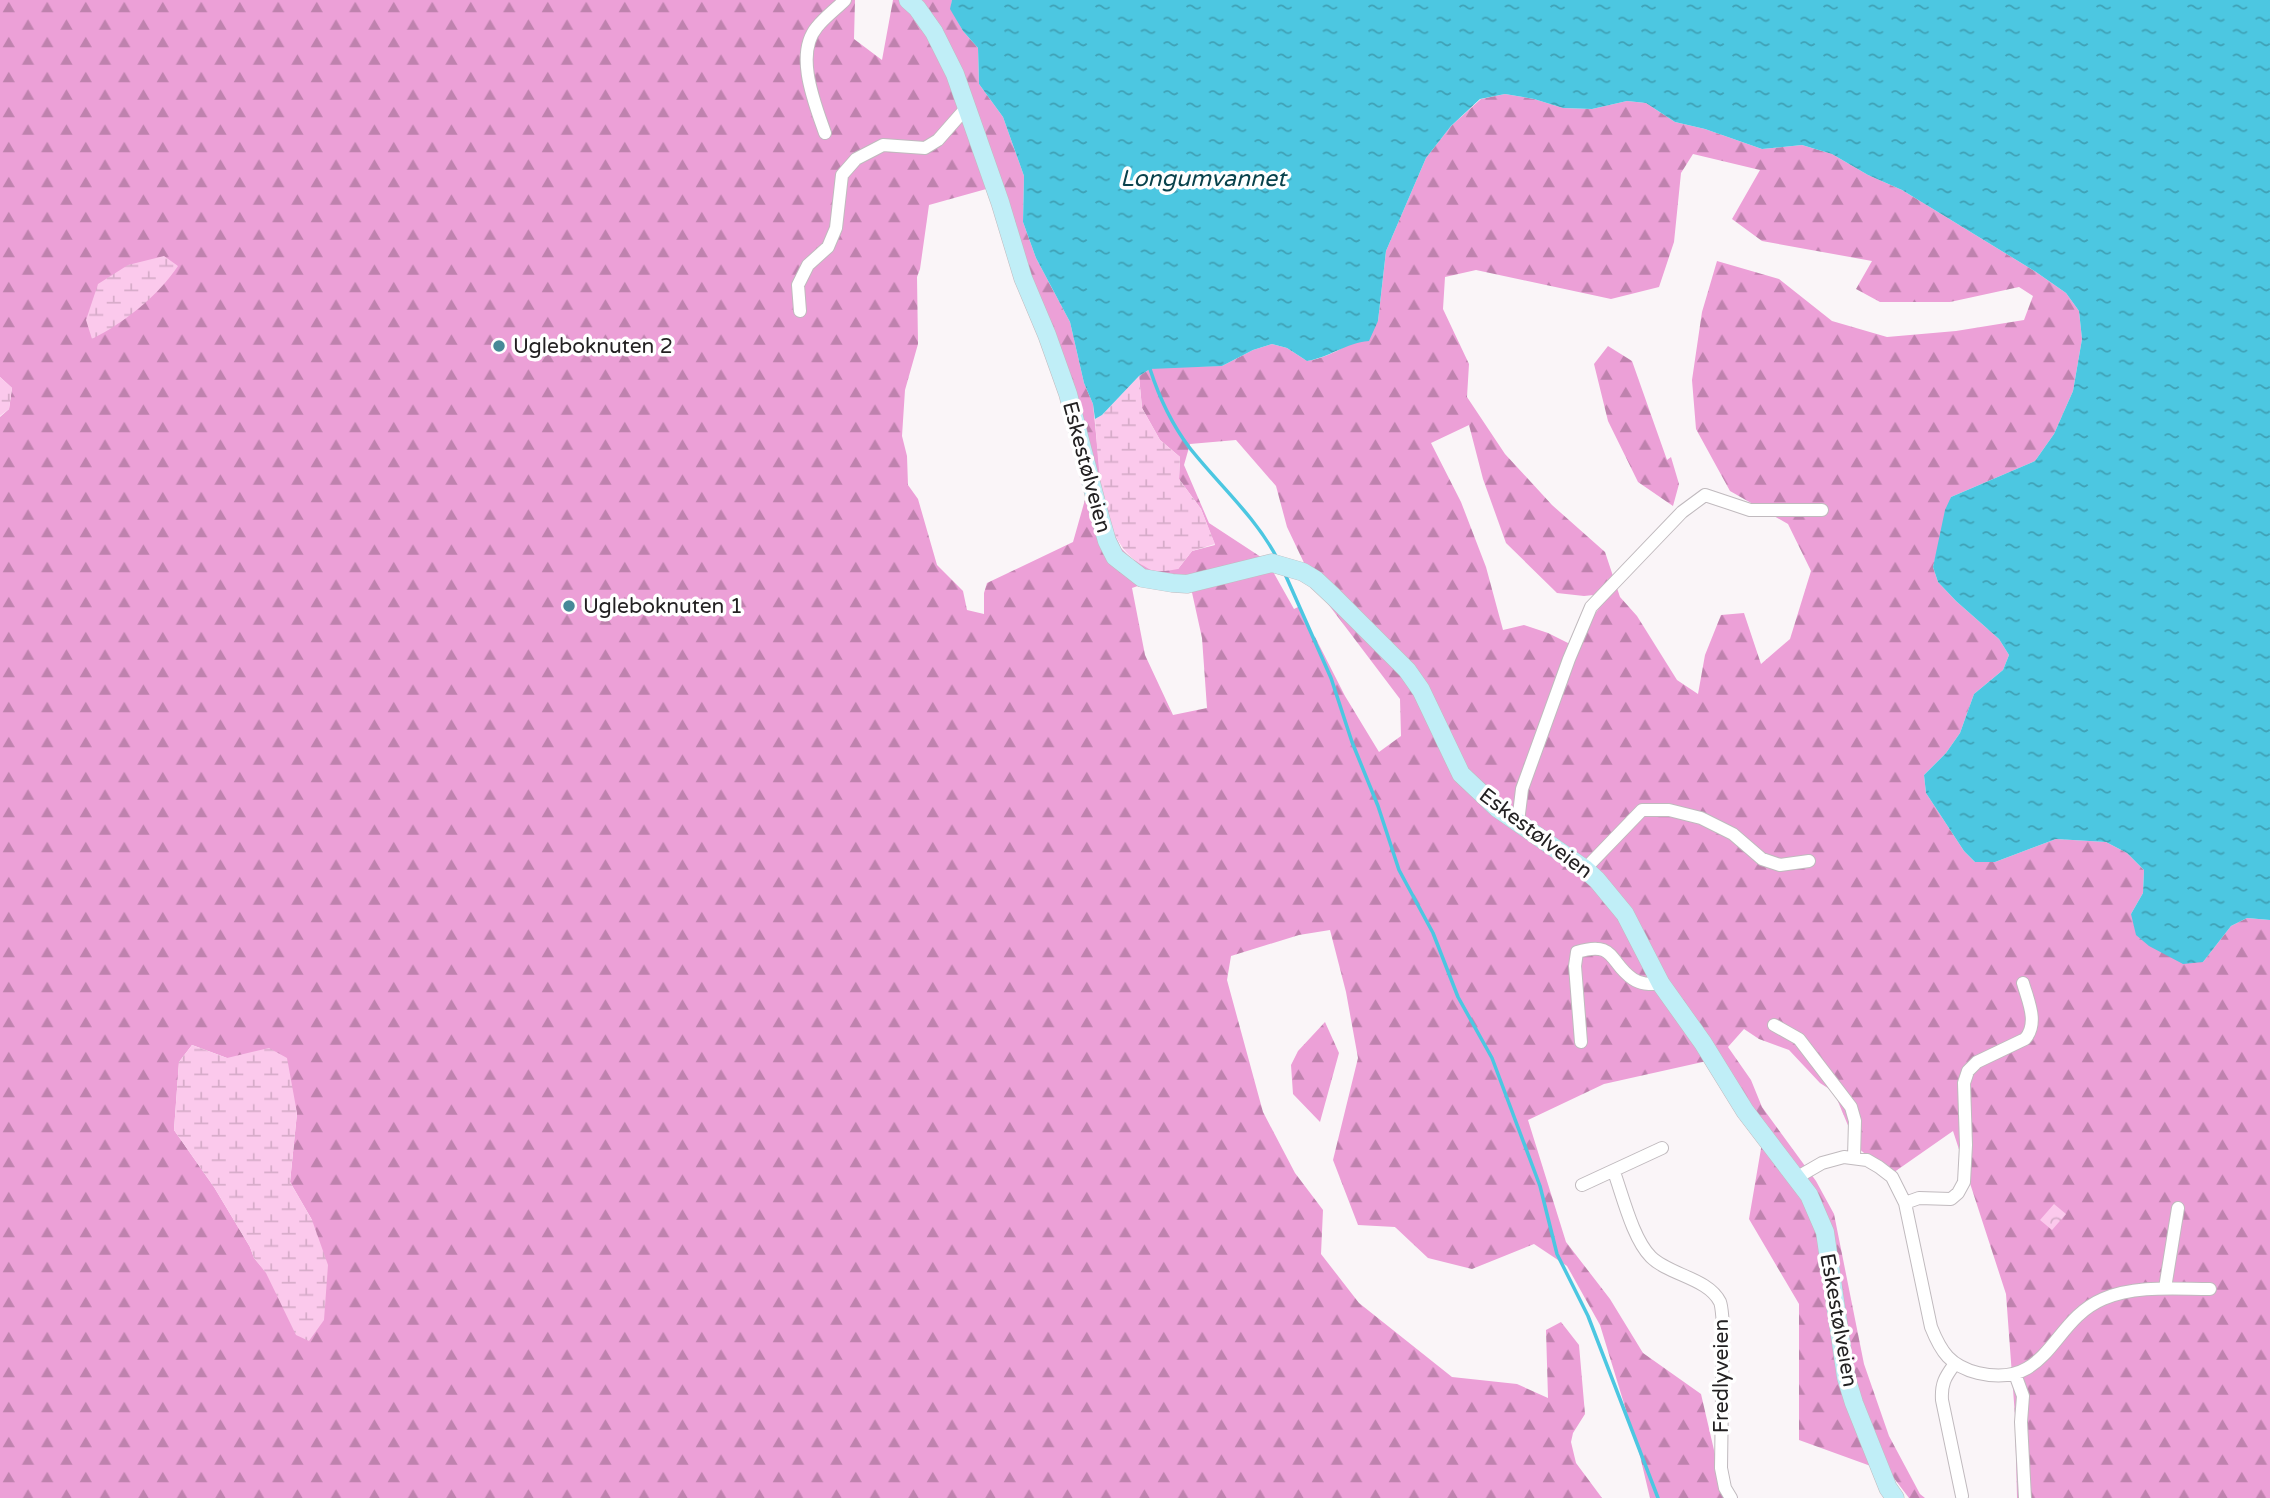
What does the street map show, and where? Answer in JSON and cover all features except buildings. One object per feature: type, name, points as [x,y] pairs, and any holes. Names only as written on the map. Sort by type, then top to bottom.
[{"type":"main road","name":"Eskestølveien","points":[[908,0],[934,32],[955,74],[1000,202],[1023,278],[1068,394],[1107,541],[1115,556],[1142,578],[1172,583],[1187,584],[1280,565],[1316,580],[1407,670],[1421,690],[1461,774],[1497,808],[1586,869],[1625,914],[1661,984],[1703,1043],[1745,1111],[1809,1195],[1825,1232],[1846,1377],[1888,1488],[1895,1498]]},
{"type":"street","points":[[825,133],[811,93],[806,51],[816,28],[845,0]]},
{"type":"street","points":[[800,311],[798,285],[808,265],[828,247],[836,228],[842,175],[856,159],[883,145],[925,148],[938,140],[967,107]]},
{"type":"street","points":[[1518,822],[1522,789],[1569,659],[1591,607],[1682,512],[1705,495],[1750,510],[1822,510]]},
{"type":"street","points":[[1586,869],[1642,810],[1669,810],[1701,818],[1733,834],[1762,859],[1780,865],[1809,861]]},
{"type":"street","points":[[1581,1042],[1575,966],[1577,952],[1593,947],[1608,952],[1632,979],[1644,984],[1661,984]]},
{"type":"street","points":[[1905,1203],[1919,1198],[1951,1199],[1964,1182],[1964,1083],[1968,1071],[1977,1062],[2025,1039],[2031,1032],[2033,1025],[2023,982]]},
{"type":"street","points":[[1774,1025],[1799,1039],[1851,1107],[1855,1121],[1854,1157]]},
{"type":"street","points":[[1582,1185],[1662,1148]]},
{"type":"street","points":[[1796,1178],[1834,1158],[1854,1157],[1879,1167],[1892,1177],[1905,1203],[1931,1327],[1943,1351],[1954,1365],[1992,1376],[2015,1374],[2031,1366],[2046,1354],[2069,1324],[2101,1299],[2119,1293],[2210,1289]]},
{"type":"street","name":"Fredlyveien","points":[[1614,1172],[1637,1234],[1650,1256],[1664,1268],[1693,1279],[1720,1302],[1723,1324],[1721,1468],[1725,1488],[1731,1498]]},
{"type":"street","points":[[2165,1289],[2178,1208]]},
{"type":"street","points":[[1954,1365],[1941,1386],[1962,1496]]},
{"type":"street","points":[[2015,1374],[2023,1396],[2021,1422],[2025,1498]]},
{"type":"green space","points":[[0,0],[855,0],[854,39],[882,60],[893,0],[952,0],[951,9],[963,31],[978,48],[979,84],[1003,117],[1024,176],[1023,222],[1036,258],[1070,322],[1084,383],[1093,404],[1102,494],[1110,524],[1121,548],[1133,560],[1178,569],[1192,551],[1215,545],[1201,509],[1179,479],[1180,457],[1160,440],[1142,408],[1139,376],[1159,367],[1222,366],[1253,350],[1272,344],[1287,348],[1307,361],[1336,351],[1362,335],[1378,321],[1386,251],[1426,158],[1451,126],[1481,99],[1505,94],[1563,108],[1592,109],[1627,101],[1646,103],[1675,122],[1705,129],[1762,149],[1802,145],[1832,154],[1868,175],[1902,190],[2036,272],[2066,293],[2079,311],[2082,339],[2073,391],[2054,434],[2035,461],[1951,497],[1933,567],[1938,582],[1999,639],[2009,655],[2003,670],[1974,694],[1960,733],[1946,753],[1924,775],[1926,793],[1964,851],[1975,862],[1995,862],[2056,839],[2106,842],[2127,853],[2144,870],[2143,893],[2131,914],[2203,962],[2231,926],[2247,918],[2270,920],[2270,1498],[2017,1498],[2015,1416],[2006,1294],[1953,1131],[1890,1175],[1857,1147],[1834,1092],[1820,1083],[1789,1050],[1759,1039],[1744,1029],[1728,1047],[1751,1080],[1762,1107],[1816,1181],[1834,1214],[1864,1364],[1889,1436],[1920,1494],[1925,1498],[1909,1498],[1890,1473],[1799,1440],[1799,1304],[1749,1219],[1763,1137],[1716,1059],[1604,1084],[1528,1120],[1566,1242],[1610,1299],[1643,1353],[1701,1394],[1717,1463],[1738,1498],[1650,1498],[1600,1325],[1567,1266],[1534,1244],[1472,1269],[1428,1258],[1395,1227],[1358,1225],[1333,1160],[1358,1058],[1346,992],[1330,930],[1299,935],[1231,956],[1227,980],[1263,1112],[1295,1173],[1323,1210],[1321,1254],[1359,1303],[1452,1377],[1517,1384],[1548,1398],[1546,1330],[1561,1322],[1579,1345],[1585,1414],[1573,1433],[1571,1442],[1576,1463],[1602,1498],[0,1498],[0,417],[9,409],[12,388],[0,377]],"holes":[[[1693,154],[1760,170],[1732,219],[1762,241],[1872,261],[1856,289],[1880,302],[1950,302],[2019,287],[2033,296],[2024,320],[1956,331],[1887,337],[1832,321],[1779,279],[1717,261],[1702,312],[1692,380],[1696,429],[1730,491],[1788,524],[1811,571],[1790,639],[1761,664],[1744,613],[1721,615],[1705,655],[1698,694],[1677,680],[1637,616],[1620,597],[1605,552],[1552,505],[1505,454],[1467,397],[1469,364],[1443,309],[1445,277],[1476,270],[1611,299],[1659,287],[1674,242],[1681,173]],[[997,186],[1011,208],[1016,241],[1057,344],[1092,475],[1073,542],[987,583],[984,614],[967,610],[963,591],[937,565],[918,499],[908,485],[907,456],[902,436],[905,390],[918,344],[917,277],[929,205]],[[1469,425],[1483,479],[1506,543],[1557,593],[1584,596],[1603,594],[1601,605],[1574,646],[1524,625],[1503,630],[1486,567],[1461,502],[1431,443]],[[1236,440],[1276,486],[1287,527],[1316,588],[1400,699],[1401,736],[1379,752],[1345,696],[1315,637],[1310,633],[1300,606],[1294,609],[1267,561],[1209,523],[1184,465],[1190,444]],[[1152,581],[1191,588],[1202,638],[1207,708],[1173,715],[1145,655],[1132,588]],[[192,1045],[227,1058],[297,1113],[290,1182],[312,1220],[266,1272],[254,1258],[214,1187],[174,1130],[179,1062]]]},
{"type":"green space","points":[[164,256],[178,266],[161,288],[128,317],[92,339],[86,320],[98,284],[128,265]]},
{"type":"green space","points":[[1608,346],[1632,361],[1667,460],[1671,457],[1679,484],[1673,506],[1638,482],[1608,421],[1594,364]]},
{"type":"green space","points":[[1139,376],[1142,408],[1160,440],[1180,457],[1179,479],[1201,509],[1215,544],[1192,551],[1178,569],[1152,570],[1128,553],[1117,538],[1104,500],[1095,419]]},
{"type":"green space","points":[[0,377],[12,388],[9,409],[0,416]]},
{"type":"green space","points":[[1325,1022],[1339,1053],[1320,1122],[1293,1094],[1291,1065],[1298,1051]]},
{"type":"green space","points":[[192,1045],[227,1058],[269,1048],[287,1058],[297,1113],[290,1182],[312,1220],[328,1265],[324,1320],[309,1341],[296,1335],[266,1273],[254,1258],[214,1187],[174,1130],[179,1062]]},
{"type":"green space","points":[[2054,1204],[2066,1214],[2052,1230],[2040,1220]]},
{"type":"water","name":"Longumvannet","points":[[952,0],[2270,0],[2270,920],[2247,918],[2231,926],[2203,962],[2183,964],[2149,946],[2136,935],[2131,914],[2143,893],[2144,870],[2127,853],[2106,842],[2056,839],[1995,862],[1975,862],[1964,851],[1926,793],[1924,775],[1946,753],[1960,733],[1974,694],[2003,670],[2009,655],[1999,639],[1938,582],[1933,567],[1945,510],[1951,497],[2035,461],[2054,434],[2073,391],[2082,339],[2079,311],[2066,293],[2036,272],[1902,190],[1868,175],[1832,154],[1802,145],[1762,149],[1705,129],[1675,122],[1646,103],[1627,101],[1592,109],[1563,108],[1505,94],[1480,99],[1451,126],[1426,158],[1386,251],[1378,321],[1369,341],[1307,361],[1287,348],[1272,344],[1253,350],[1222,366],[1150,369],[1139,376],[1095,419],[1070,322],[1036,258],[1023,222],[1024,176],[1003,117],[979,84],[978,48],[963,31],[950,9]]},
{"type":"waterway","points":[[1150,369],[1166,409],[1183,438],[1247,514],[1277,558]]},
{"type":"waterway","points":[[1285,574],[1331,678],[1399,870],[1433,933],[1458,997],[1492,1058],[1540,1186],[1557,1254],[1588,1316],[1658,1498]]},
{"type":"place","name":"Ugleboknuten 2","points":[[499,346]]},
{"type":"place","name":"Ugleboknuten 1","points":[[569,606]]}]
